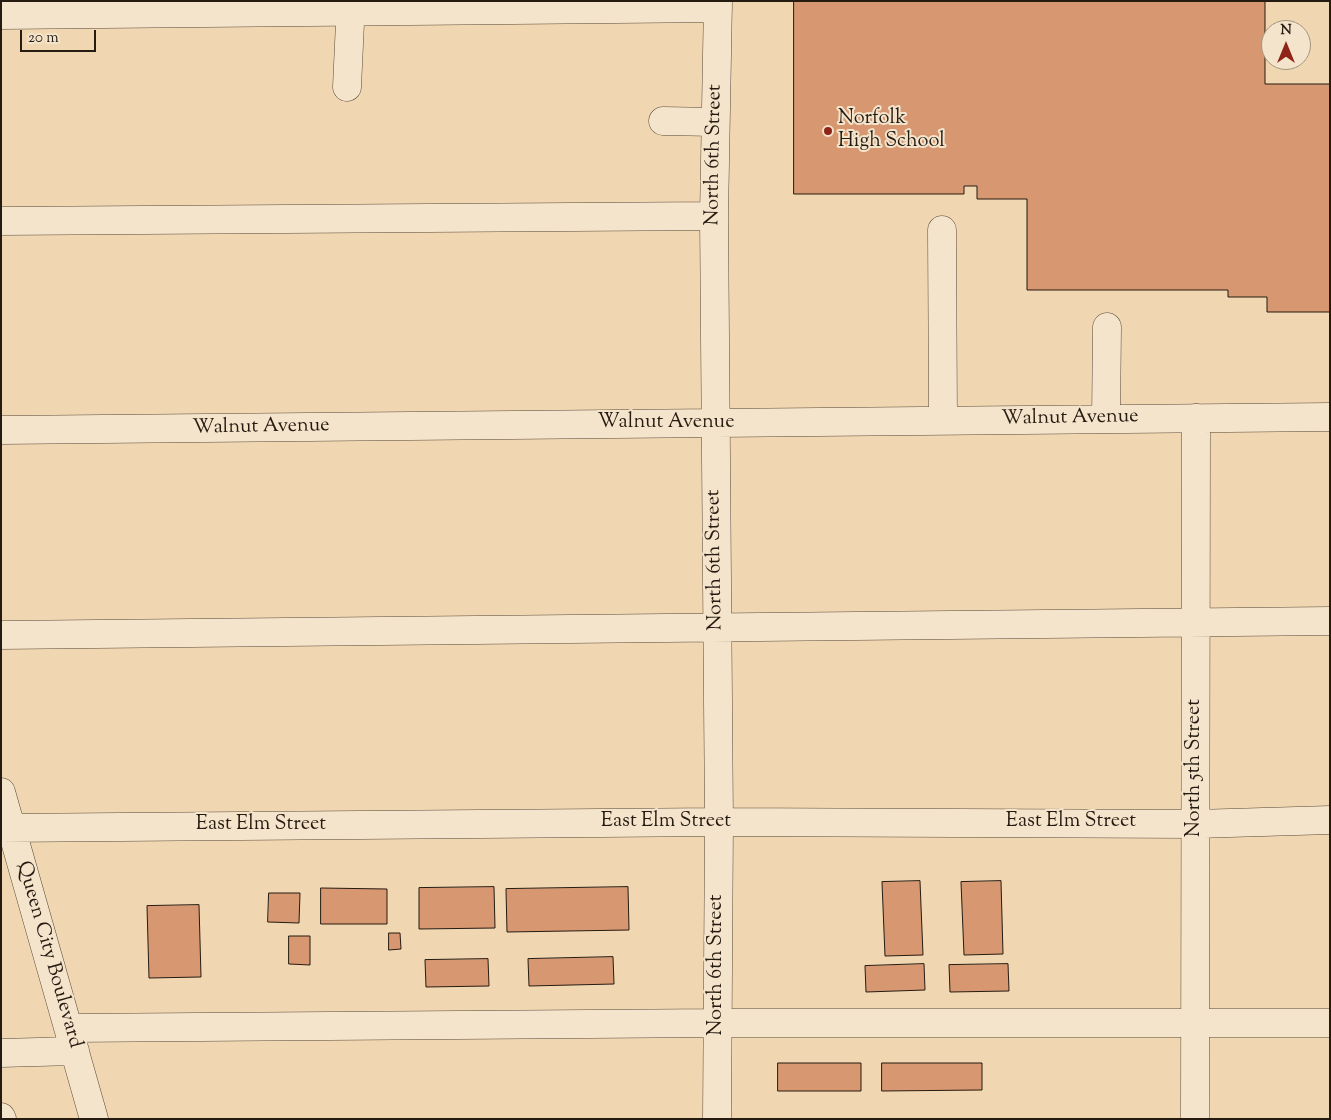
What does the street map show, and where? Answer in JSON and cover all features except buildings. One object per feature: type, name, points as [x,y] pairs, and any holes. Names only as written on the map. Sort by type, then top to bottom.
[{"type":"street","points":[[1,15],[77,7],[718,4]]},
{"type":"street","name":"North 6th Street","points":[[717,1119],[719,822],[714,424],[714,216],[718,4]]},
{"type":"street","points":[[347,87],[351,6]]},
{"type":"street","points":[[663,121],[716,122]]},
{"type":"street","points":[[1,221],[714,216]]},
{"type":"street","points":[[942,230],[943,421]]},
{"type":"street","points":[[1106,419],[1107,327]]},
{"type":"street","name":"Walnut Avenue","points":[[1,430],[714,424],[1330,416]]},
{"type":"street","name":"North 5th Street","points":[[1195,1119],[1196,418]]},
{"type":"street","points":[[1,635],[1330,621]]},
{"type":"street","name":"Queen City Boulevard","points":[[1,792],[7,828],[72,1040],[94,1119]]},
{"type":"street","name":"East Elm Street","points":[[7,828],[719,822],[1196,824],[1330,820]]},
{"type":"street","points":[[1,1053],[72,1040],[718,1023],[1194,1025],[1330,1023]]},
{"type":"place","name":"Norfolk High School","points":[[828,131]]}]
